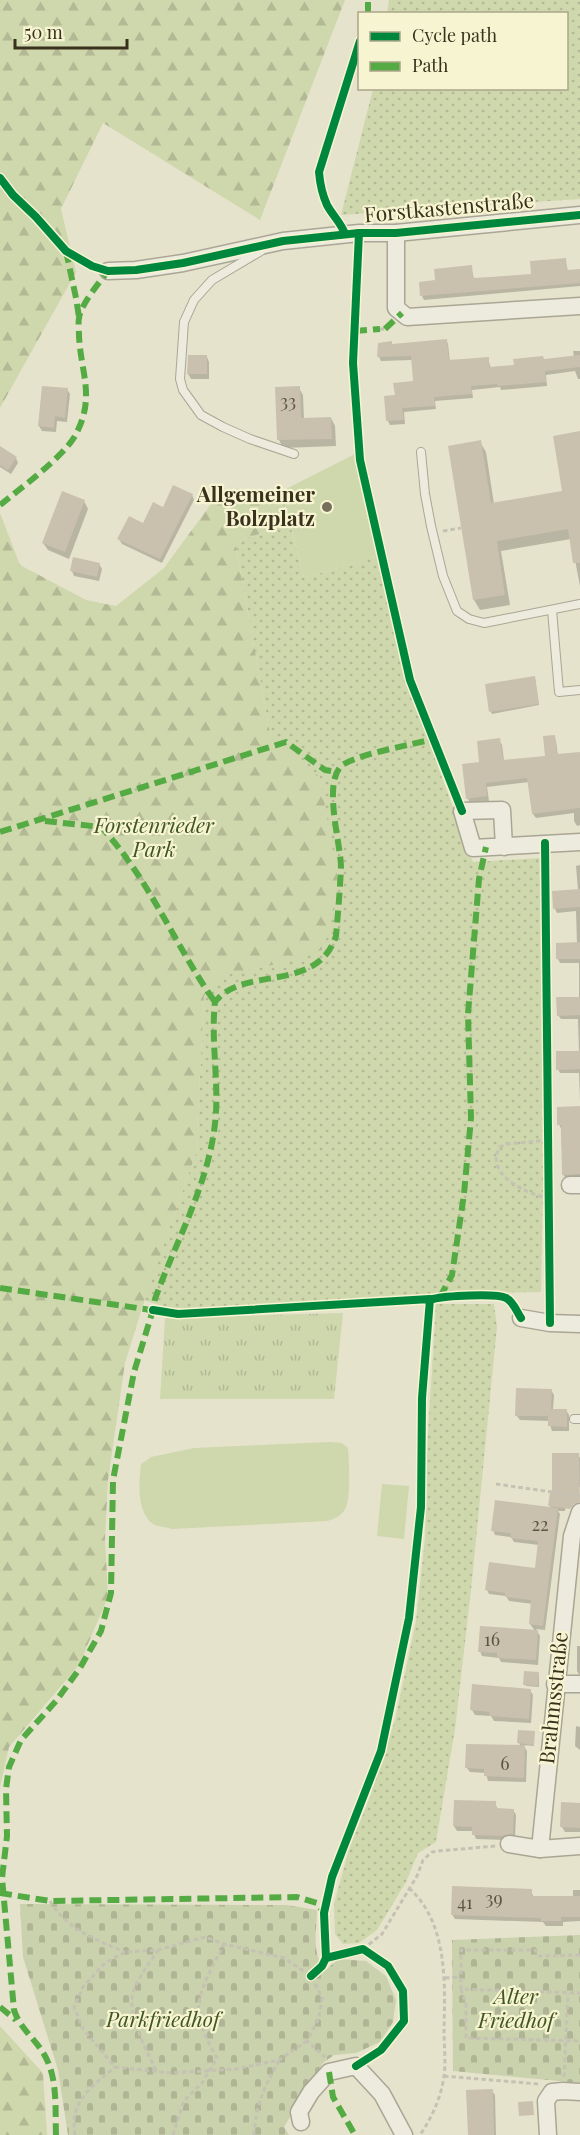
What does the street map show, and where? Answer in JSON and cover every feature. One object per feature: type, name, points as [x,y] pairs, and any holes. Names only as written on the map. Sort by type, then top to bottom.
[{"type":"street","name":"Forstkastenstraße","points":[[108,271],[136,270],[183,263],[274,243],[359,233],[396,233],[580,215]]},
{"type":"street","points":[[396,233],[396,308],[407,317],[580,306]]},
{"type":"street","points":[[504,847],[580,842]]},
{"type":"street","points":[[521,1317],[550,1323],[580,1324]]},
{"type":"street","name":"Brahmsstraße","points":[[540,1849],[555,1684],[572,1536],[580,1512]]},
{"type":"street","points":[[555,1684],[580,1684]]},
{"type":"street","points":[[509,1844],[540,1849],[580,1846]]},
{"type":"street","points":[[301,2122],[299,2112],[311,2092],[329,2072],[356,2066],[382,2094],[404,2135]]},
{"type":"street","points":[[548,2135],[546,2101],[557,2092],[580,2092]]},
{"type":"lane","points":[[274,243],[212,280],[194,300],[184,322],[180,379],[183,390],[201,415],[241,435],[294,454]]},
{"type":"lane","points":[[421,452],[425,494],[433,533],[450,597],[457,611],[469,619],[484,623],[580,604]]},
{"type":"lane","points":[[552,610],[559,692],[580,690]]},
{"type":"path","points":[[380,329],[385,329]]},
{"type":"path","points":[[433,533],[461,528]]},
{"type":"path","points":[[548,1140],[500,1146],[496,1158],[500,1169],[518,1187],[549,1198]]},
{"type":"path","points":[[496,1484],[580,1496]]},
{"type":"path","points":[[363,1949],[382,1934],[417,1876],[423,1860],[432,1852],[509,1844]]},
{"type":"path","points":[[409,1888],[418,1897],[436,1932],[445,1978],[444,2076],[434,2114],[420,2135]]},
{"type":"path","points":[[50,1900],[58,1914],[84,1935],[125,1952]]},
{"type":"path","points":[[75,2135],[76,2105],[115,2067],[171,2073],[236,2069],[279,2060],[308,2041],[319,2018],[322,1998],[311,1976],[284,1958],[224,1944],[205,1937],[158,1950],[125,1952],[105,1963],[83,1987],[74,2007],[83,2029],[115,2067]]},
{"type":"path","points":[[173,2135],[184,2101],[211,2071],[217,2058],[209,2045],[198,2014],[200,1996],[224,1944]]},
{"type":"path","points":[[156,2070],[139,2037],[132,1992],[158,1950]]},
{"type":"path","points":[[580,1955],[539,1956],[535,1950],[461,1950],[460,1977],[466,2004],[466,2038],[580,2041]]},
{"type":"path","points":[[445,1978],[460,1977]]},
{"type":"path","points":[[461,1989],[580,1993]]},
{"type":"path","points":[[444,2076],[539,2084],[557,2092],[566,2041],[568,1993]]},
{"type":"path","points":[[308,2041],[329,2059]]},
{"type":"path","points":[[254,2135],[255,2115],[262,2090],[279,2060]]},
{"type":"green space","points":[[0,0],[345,0],[260,220],[103,123],[61,209],[76,272],[0,408]]},
{"type":"green space","points":[[389,0],[580,0],[580,199],[341,215],[373,90],[568,90],[568,12],[387,12]]},
{"type":"green space","name":"Allgemeiner Bolzplatz","points":[[355,454],[378,556],[304,578],[282,491]]},
{"type":"green space","name":"Forstenrieder Park","points":[[222,489],[282,491],[290,524],[235,542],[271,738],[320,777],[338,879],[330,929],[322,950],[283,963],[223,975],[204,996],[196,1153],[125,1363],[108,1480],[105,1539],[108,1597],[79,1665],[9,1747],[0,1787],[0,513],[20,565],[86,600],[116,606],[164,568]]},
{"type":"green space","points":[[290,524],[304,578],[378,556],[408,684],[473,862],[540,858],[545,1077],[541,1292],[458,1293],[213,1309],[168,1308],[144,1300],[196,1153],[204,996],[222,975],[283,963],[271,738],[235,542]]},
{"type":"green space","points":[[436,1304],[494,1304],[497,1327],[455,1729],[436,1842],[418,1853],[406,1882],[377,1930],[359,1943],[343,1944],[335,1934],[334,1904],[349,1849],[370,1797],[395,1720],[416,1621],[425,1538],[428,1433]]},
{"type":"green space","points":[[343,1313],[334,1399],[160,1399],[165,1318]]},
{"type":"green space","points":[[342,1443],[348,1448],[349,1494],[345,1510],[327,1521],[172,1529],[153,1524],[141,1504],[141,1464],[151,1457],[194,1448]]},
{"type":"green space","points":[[382,1484],[409,1486],[404,1539],[377,1536]]},
{"type":"green space","name":"Parkfriedhof","points":[[20,1904],[287,1905],[317,1910],[316,1950],[322,1964],[327,1969],[338,1959],[366,1961],[386,1976],[396,2000],[393,2022],[380,2042],[356,2053],[334,2055],[323,2063],[284,2127],[289,2135],[68,2135],[58,2070],[23,1957]]},
{"type":"green space","name":"Alter Friedhof","points":[[580,1935],[580,2083],[453,2071],[452,1940]]},
{"type":"green space","points":[[0,2026],[43,2073],[47,2135],[0,2135]]},
{"type":"building","points":[[566,258],[567,270],[580,269],[580,283],[420,296],[419,282],[435,280],[434,269],[472,265],[473,278],[531,274],[530,261]]},
{"type":"building","points":[[447,339],[449,360],[489,357],[489,367],[514,365],[513,359],[543,356],[544,359],[580,355],[580,367],[545,371],[546,382],[471,386],[472,394],[434,397],[435,406],[402,408],[404,420],[386,421],[384,396],[395,395],[393,383],[413,381],[411,356],[377,357],[378,343],[392,341],[392,344]]},
{"type":"building","points":[[188,355],[207,355],[207,374],[187,374]]},
{"type":"building","points":[[42,386],[68,388],[65,418],[55,416],[54,428],[38,426]]},
{"type":"building","points":[[300,386],[301,418],[331,417],[332,439],[277,440],[275,387]]},
{"type":"building","points":[[580,431],[580,563],[573,563],[568,529],[497,541],[505,595],[473,600],[448,446],[481,440],[491,503],[562,491],[553,436]]},
{"type":"building","points":[[0,446],[17,457],[8,470],[0,465]]},
{"type":"building","points":[[173,485],[193,494],[160,559],[117,539],[129,516],[143,523],[153,502],[163,507]]},
{"type":"building","points":[[62,491],[85,500],[65,552],[42,543]]},
{"type":"building","points":[[73,557],[100,563],[97,577],[70,571]]},
{"type":"building","points":[[535,676],[539,704],[489,712],[485,684]]},
{"type":"building","points":[[555,735],[557,754],[580,752],[580,808],[532,814],[527,778],[486,783],[487,796],[466,799],[462,764],[479,762],[477,741],[500,738],[503,760],[545,756],[543,736]]},
{"type":"building","points":[[580,889],[580,907],[553,909],[552,891]]},
{"type":"building","points":[[580,942],[580,959],[556,959],[556,943]]},
{"type":"building","points":[[556,997],[580,997],[580,1015],[557,1016]]},
{"type":"building","points":[[556,1051],[580,1051],[580,1069],[556,1070]]},
{"type":"building","points":[[580,1106],[580,1174],[562,1175],[561,1125],[557,1125],[557,1107]]},
{"type":"building","points":[[516,1388],[552,1389],[551,1409],[567,1409],[567,1427],[548,1426],[548,1416],[515,1416]]},
{"type":"building","points":[[552,1453],[579,1453],[580,1502],[574,1504],[570,1509],[548,1506],[550,1493],[552,1493]]},
{"type":"building","points":[[495,1500],[558,1508],[543,1626],[529,1624],[531,1600],[505,1597],[505,1593],[485,1590],[489,1562],[535,1568],[538,1541],[510,1538],[511,1533],[491,1531]]},
{"type":"building","points":[[480,1626],[538,1630],[536,1660],[497,1658],[497,1653],[478,1652]]},
{"type":"building","points":[[524,1671],[539,1672],[538,1686],[523,1685]]},
{"type":"building","points":[[472,1684],[531,1689],[529,1719],[489,1716],[490,1712],[470,1710]]},
{"type":"building","points":[[518,1730],[535,1731],[534,1745],[517,1743]]},
{"type":"building","points":[[466,1744],[525,1745],[524,1778],[484,1776],[484,1769],[465,1768]]},
{"type":"building","points":[[454,1800],[496,1801],[496,1808],[514,1809],[513,1834],[472,1835],[472,1827],[453,1826]]},
{"type":"building","points":[[561,1802],[580,1803],[580,1828],[560,1827]]},
{"type":"building","points":[[452,1886],[532,1889],[532,1896],[580,1896],[580,1917],[561,1917],[561,1921],[541,1921],[541,1918],[451,1915]]},
{"type":"building","points":[[493,2089],[494,2135],[468,2135],[466,2090]]},
{"type":"building","points":[[533,2101],[534,2115],[519,2116],[518,2102]]},
{"type":"marked path","points":[[368,0],[368,12]]},
{"type":"marked path","points":[[66,251],[79,317]]},
{"type":"marked path","points":[[0,505],[61,454],[75,436],[85,409],[86,398],[79,336],[80,312],[108,271],[105,270]]},
{"type":"marked path","points":[[385,329],[402,313]]},
{"type":"marked path","points":[[355,331],[380,329]]},
{"type":"marked path","points":[[56,2135],[55,2095],[49,2065],[41,2050],[20,2023],[14,2010],[2,1878],[7,1836],[6,1789],[9,1767],[21,1740],[56,1701],[80,1668],[101,1631],[111,1593],[113,1480],[134,1372],[155,1299],[201,1185],[213,1137],[216,1112],[215,1002],[227,991],[243,984],[297,973],[313,966],[326,954],[336,936],[340,884],[341,867],[333,797],[337,772],[344,764],[363,756],[433,739]]},
{"type":"marked path","points":[[0,832],[286,742],[325,770],[337,772]]},
{"type":"marked path","points":[[45,821],[101,827],[148,890],[215,1002]]},
{"type":"marked path","points":[[440,1297],[452,1275],[464,1194],[471,1118],[468,1014],[479,879],[486,847]]},
{"type":"marked path","points":[[0,1288],[158,1311]]},
{"type":"marked path","points":[[0,1893],[50,1901],[297,1897],[317,1903],[324,1913]]},
{"type":"marked path","points":[[0,2007],[16,2020]]},
{"type":"marked path","points":[[329,2072],[333,2097],[355,2135]]},
{"type":"cycle path","points":[[345,234],[325,201],[319,172],[358,47]]},
{"type":"cycle path","points":[[0,178],[66,251],[92,266],[108,271],[136,270],[183,263],[283,241],[359,233],[396,233],[580,215]]},
{"type":"cycle path","points":[[359,233],[353,363],[360,460],[410,680],[462,811]]},
{"type":"cycle path","points":[[545,843],[550,1323]]},
{"type":"cycle path","points":[[433,1299],[500,1296],[511,1302],[521,1318]]},
{"type":"cycle path","points":[[153,1310],[178,1314],[430,1299],[422,1398],[421,1507],[409,1618],[381,1751],[332,1877],[324,1913],[326,1958]]},
{"type":"cycle path","points":[[311,1976],[322,1966],[326,1958],[363,1949],[388,1966],[403,1991],[404,2021],[381,2050],[356,2066]]},
{"type":"place","name":"Allgemeiner Bolzplatz","points":[[327,507]]}]
